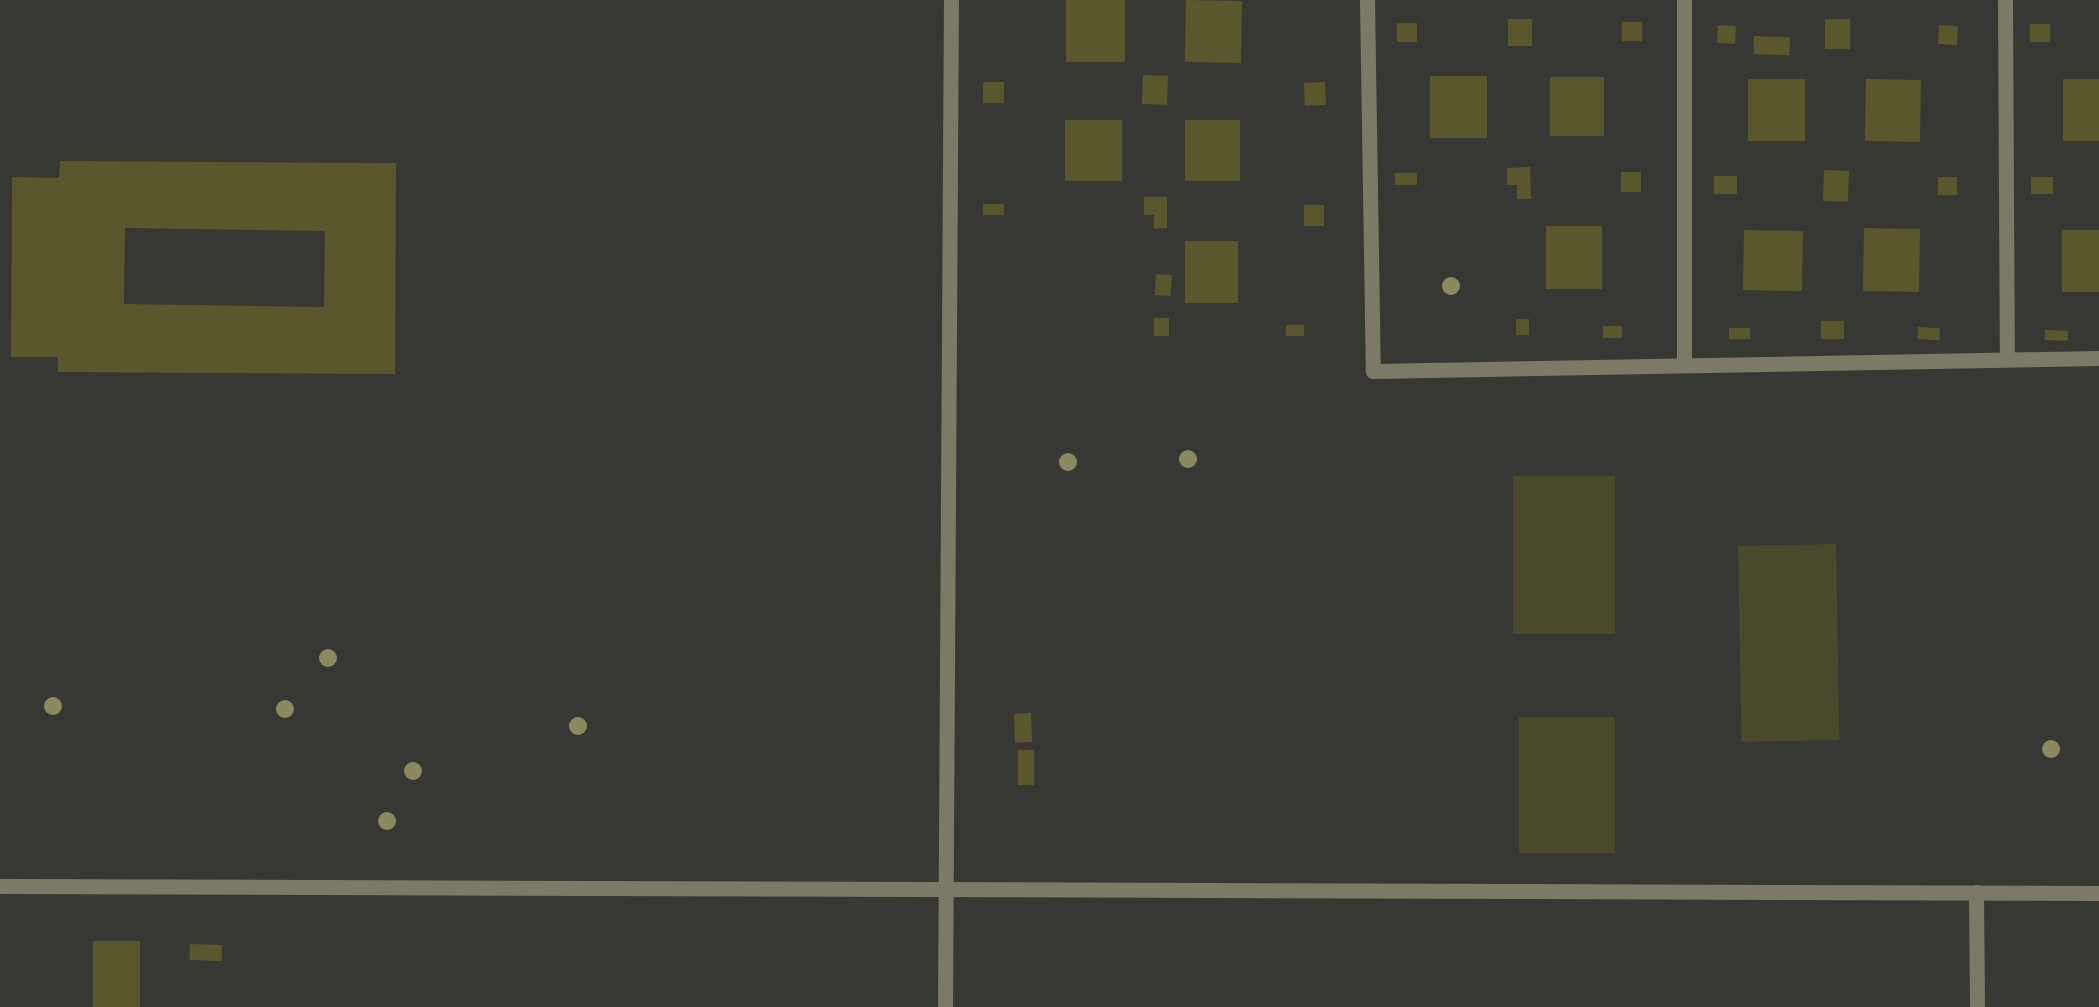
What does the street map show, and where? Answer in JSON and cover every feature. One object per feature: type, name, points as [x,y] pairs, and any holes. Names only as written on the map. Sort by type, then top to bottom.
[{"type":"lane","points":[[945,1007],[951,0]]},
{"type":"lane","points":[[1367,0],[1373,371],[2099,358]]},
{"type":"lane","points":[[1684,0],[1684,365]]},
{"type":"lane","points":[[2005,0],[2007,358]]},
{"type":"lane","points":[[0,886],[2099,893]]},
{"type":"lane","points":[[1976,892],[1977,1007]]},
{"type":"shaded area","points":[[1513,476],[1615,476],[1615,634],[1513,634]]},
{"type":"shaded area","points":[[1836,544],[1839,740],[1741,742],[1738,546]]},
{"type":"shaded area","points":[[1519,717],[1615,717],[1615,853],[1519,853]]},
{"type":"building","points":[[1066,0],[1125,0],[1125,62],[1066,62]]},
{"type":"building","points":[[1186,0],[1242,1],[1241,63],[1185,62]]},
{"type":"building","points":[[1508,19],[1532,19],[1532,46],[1508,46]]},
{"type":"building","points":[[1825,19],[1850,19],[1850,49],[1825,49]]},
{"type":"building","points":[[1622,22],[1642,22],[1642,41],[1622,41]]},
{"type":"building","points":[[1397,23],[1417,23],[1417,42],[1397,42]]},
{"type":"building","points":[[2030,24],[2050,24],[2050,42],[2030,42]]},
{"type":"building","points":[[1718,25],[1736,26],[1735,44],[1717,43]]},
{"type":"building","points":[[1939,25],[1958,26],[1957,45],[1938,44]]},
{"type":"building","points":[[1754,36],[1790,37],[1789,55],[1753,54]]},
{"type":"building","points":[[1143,75],[1168,76],[1167,105],[1142,104]]},
{"type":"building","points":[[1430,76],[1487,76],[1487,138],[1430,138]]},
{"type":"building","points":[[1550,77],[1604,77],[1604,136],[1550,136]]},
{"type":"building","points":[[1748,79],[1805,79],[1805,141],[1748,141]]},
{"type":"building","points":[[1866,79],[1921,80],[1920,142],[1865,141]]},
{"type":"building","points":[[2063,79],[2099,79],[2099,141],[2063,141]]},
{"type":"building","points":[[983,82],[1004,82],[1004,103],[983,103]]},
{"type":"building","points":[[1325,82],[1326,105],[1305,106],[1304,83]]},
{"type":"building","points":[[1065,120],[1122,120],[1122,181],[1065,181]]},
{"type":"building","points":[[1185,120],[1240,120],[1240,181],[1185,181]]},
{"type":"building","points":[[60,161],[396,163],[395,374],[58,372],[58,357],[11,357],[12,177],[59,178]],"holes":[[[125,228],[325,231],[324,307],[124,304]]]},
{"type":"building","points":[[1530,167],[1531,199],[1517,199],[1517,185],[1507,185],[1507,168]]},
{"type":"building","points":[[1824,170],[1849,171],[1848,202],[1823,201]]},
{"type":"building","points":[[1621,172],[1641,172],[1641,192],[1621,192]]},
{"type":"building","points":[[1395,173],[1417,173],[1417,185],[1395,185]]},
{"type":"building","points":[[1714,176],[1737,176],[1737,194],[1714,194]]},
{"type":"building","points":[[1938,177],[1957,177],[1957,195],[1938,195]]},
{"type":"building","points":[[2031,177],[2053,177],[2053,194],[2031,194]]},
{"type":"building","points":[[1144,197],[1167,197],[1167,228],[1154,229],[1154,215],[1144,215]]},
{"type":"building","points":[[983,204],[1004,204],[1004,215],[983,215]]},
{"type":"building","points":[[1304,205],[1324,205],[1324,226],[1304,226]]},
{"type":"building","points":[[1546,226],[1602,226],[1602,289],[1546,289]]},
{"type":"building","points":[[1864,228],[1920,229],[1919,292],[1863,291]]},
{"type":"building","points":[[1744,230],[1803,231],[1802,291],[1743,290]]},
{"type":"building","points":[[2062,230],[2099,230],[2099,292],[2062,292]]},
{"type":"building","points":[[1185,241],[1238,241],[1238,303],[1185,303]]},
{"type":"building","points":[[1156,274],[1172,275],[1170,296],[1155,295]]},
{"type":"building","points":[[1154,318],[1169,318],[1169,336],[1154,336]]},
{"type":"building","points":[[1516,319],[1529,319],[1529,335],[1516,335]]},
{"type":"building","points":[[1821,321],[1844,321],[1844,339],[1821,339]]},
{"type":"building","points":[[1286,325],[1304,325],[1304,336],[1286,336]]},
{"type":"building","points":[[1603,326],[1622,326],[1622,338],[1603,338]]},
{"type":"building","points":[[1918,327],[1940,328],[1939,340],[1917,339]]},
{"type":"building","points":[[1729,328],[1750,328],[1750,339],[1729,339]]},
{"type":"building","points":[[2045,330],[2068,331],[2068,341],[2045,340]]},
{"type":"building","points":[[1031,713],[1032,742],[1015,743],[1014,714]]},
{"type":"building","points":[[1018,750],[1034,750],[1034,785],[1018,785]]},
{"type":"building","points":[[93,941],[140,941],[140,1007],[93,1007]]},
{"type":"building","points":[[190,944],[222,945],[221,961],[189,960]]}]
